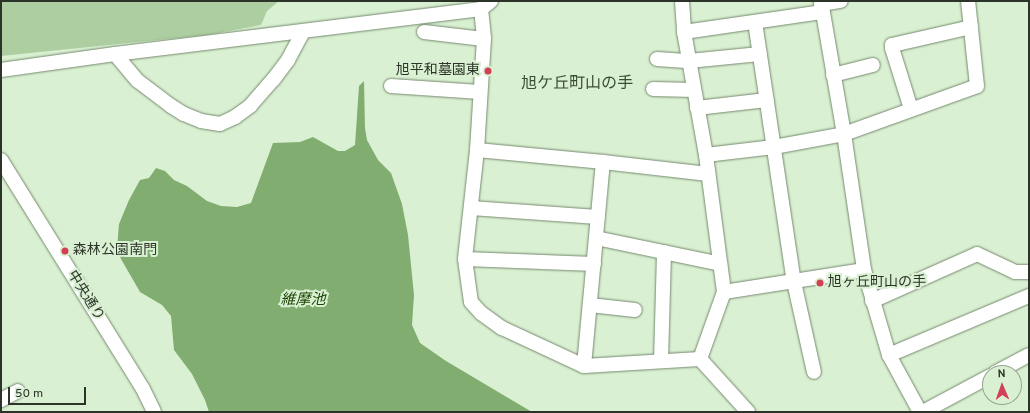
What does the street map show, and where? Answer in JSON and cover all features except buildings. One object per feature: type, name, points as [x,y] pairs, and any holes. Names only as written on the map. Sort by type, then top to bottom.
[{"type":"street","points":[[682,1],[684,32],[706,155],[724,292],[700,359]]},
{"type":"street","points":[[684,32],[755,22],[841,1]]},
{"type":"street","points":[[706,155],[774,147],[844,134],[977,86],[968,1]]},
{"type":"street","points":[[1,70],[115,54],[303,32],[486,5],[477,150],[465,259],[471,302],[481,313],[502,328],[584,366],[700,359]]},
{"type":"street","points":[[821,6],[844,134],[864,270],[889,355],[921,412],[982,380]]},
{"type":"street","points":[[755,22],[794,282],[814,372]]},
{"type":"street","points":[[911,109],[892,45],[971,27]]},
{"type":"street","points":[[115,54],[138,81],[171,106],[184,114],[201,121],[220,124],[235,117],[250,106],[288,60],[303,32]]},
{"type":"street","points":[[424,32],[484,39]]},
{"type":"street","points":[[657,59],[689,61],[760,54]]},
{"type":"street","points":[[833,75],[873,64]]},
{"type":"street","points":[[391,86],[480,92]]},
{"type":"street","points":[[653,90],[694,90]]},
{"type":"street","points":[[697,108],[767,100]]},
{"type":"street","points":[[477,150],[708,174]]},
{"type":"street","name":"中央通り","points":[[1,160],[140,383],[154,412]]},
{"type":"street","points":[[584,366],[603,162]]},
{"type":"street","points":[[471,208],[598,217]]},
{"type":"street","points":[[596,238],[720,264]]},
{"type":"street","points":[[661,361],[664,252]]},
{"type":"street","points":[[872,301],[977,254],[1016,272],[1029,272]]},
{"type":"street","points":[[465,259],[594,264]]},
{"type":"street","points":[[724,292],[864,270]]},
{"type":"street","points":[[889,355],[1029,296]]},
{"type":"street","points":[[590,305],[635,310]]},
{"type":"street","points":[[1011,365],[1029,355]]},
{"type":"street","points":[[700,359],[748,412]]},
{"type":"street","points":[[1,400],[18,391]]},
{"type":"shaded area","points":[[1,1],[279,1],[267,11],[261,25],[207,35],[1,56]]},
{"type":"water","name":"維摩池","points":[[364,81],[365,128],[367,140],[378,160],[391,173],[402,204],[408,235],[414,295],[412,325],[420,343],[446,361],[532,412],[209,412],[205,400],[192,374],[174,350],[171,316],[162,305],[140,292],[121,259],[117,248],[119,224],[129,200],[140,180],[149,178],[156,168],[165,171],[174,180],[187,186],[207,201],[221,206],[237,207],[251,203],[273,143],[300,142],[313,137],[338,151],[345,151],[355,145],[359,86]]},
{"type":"place","name":"旭平和墓園東","points":[[488,71]]},
{"type":"place","name":"森林公園南門","points":[[65,251]]},
{"type":"place","name":"旭ヶ丘町山の手","points":[[820,283]]},
{"type":"district","name":"旭ケ丘町山の手","points":[[577,84]]}]
